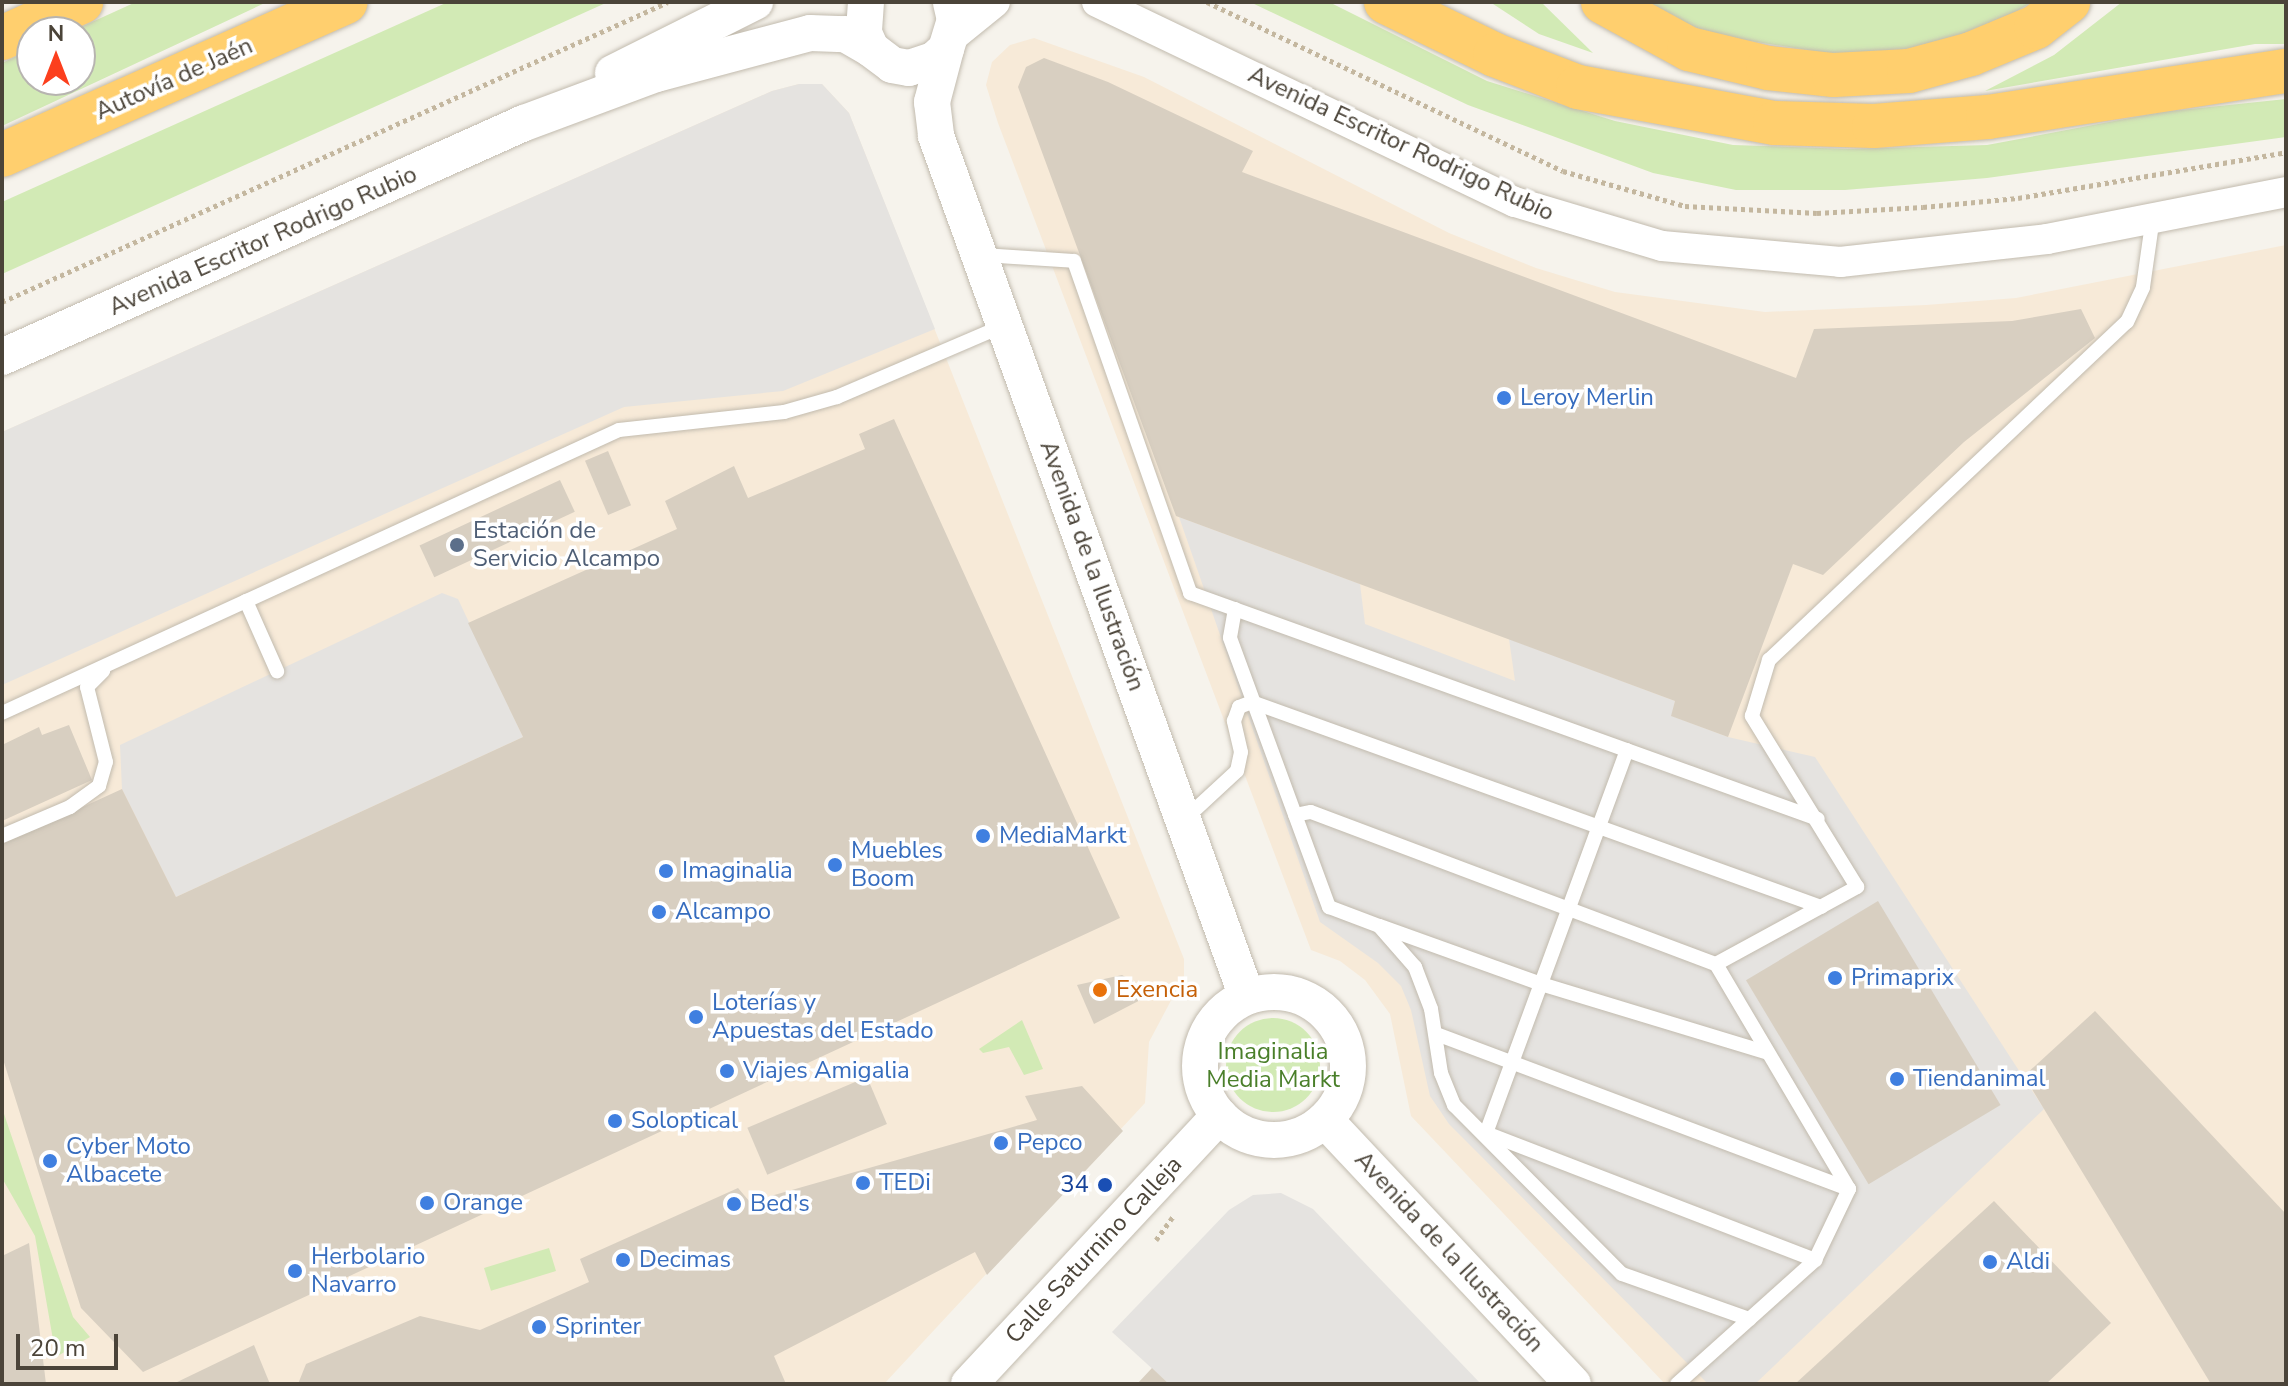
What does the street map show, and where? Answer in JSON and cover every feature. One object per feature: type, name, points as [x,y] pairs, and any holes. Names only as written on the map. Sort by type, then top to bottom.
[{"type":"highway","points":[[2,38],[81,2]]},
{"type":"highway","name":"Autovía de Jaén","points":[[2,155],[345,2]]},
{"type":"highway","points":[[1386,2],[1495,55],[1578,87],[1775,123],[1874,126],[1988,117],[2286,71]]},
{"type":"highway","points":[[1603,2],[1689,49],[1768,68],[1834,75],[1909,71],[1971,54],[2036,27],[2068,2]]},
{"type":"street","name":"Avenida Escritor Rodrigo Rubio","points":[[524,123],[657,47],[755,2]]},
{"type":"street","points":[[866,2],[864,33],[877,55]]},
{"type":"street","points":[[950,29],[995,2]]},
{"type":"street","name":"Avenida Escritor Rodrigo Rubio","points":[[1097,2],[1515,202],[1662,246],[1840,262],[2047,239],[2286,192]]},
{"type":"street","name":"Avenida Escritor Rodrigo Rubio","points":[[2,357],[524,123],[656,74],[764,42],[810,33],[845,34],[877,55],[909,68],[925,65],[950,29]]},
{"type":"street","name":"Avenida de la Ilustración","points":[[950,29],[932,102],[936,136],[1247,997]]},
{"type":"street","name":"Avenida de la Ilustración","points":[[877,55],[936,136]]},
{"type":"street","points":[[1276,992],[1305,998],[1329,1016],[1345,1041],[1348,1062],[1346,1083],[1325,1120],[1283,1139],[1259,1139],[1219,1116],[1200,1079],[1202,1048],[1215,1020],[1247,997],[1276,992]]},
{"type":"street","name":"Calle Saturnino Calleja","points":[[969,1384],[1219,1116]]},
{"type":"street","name":"Avenida de la Ilustración","points":[[1325,1120],[1573,1384]]},
{"type":"lane","points":[[1716,964],[1857,887],[1819,819],[1752,716],[1769,660],[2127,322],[2143,287],[2153,217]]},
{"type":"lane","points":[[980,255],[1074,261],[1190,593],[1819,819]]},
{"type":"lane","points":[[2,713],[619,430],[784,412],[837,397],[1005,325]]},
{"type":"lane","points":[[246,601],[277,671]]},
{"type":"lane","points":[[1235,609],[1230,638],[1329,907],[1541,984],[1768,1053]]},
{"type":"lane","points":[[2,836],[70,807],[99,786],[106,762],[87,687],[111,663]]},
{"type":"lane","points":[[1183,822],[1237,771],[1241,752],[1234,721],[1239,707],[1252,702],[1597,829],[1821,907]]},
{"type":"lane","points":[[1486,1133],[1627,750]]},
{"type":"lane","points":[[1295,815],[1311,812],[1716,964],[1849,1189]]},
{"type":"lane","points":[[1379,926],[1415,967],[1439,1035],[1441,1073],[1454,1105],[1486,1133],[1622,1274],[1749,1319]]},
{"type":"lane","points":[[1439,1035],[1849,1189]]},
{"type":"lane","points":[[1486,1133],[1815,1260]]},
{"type":"lane","points":[[1677,1384],[1815,1260],[1849,1189]]},
{"type":"path","points":[[2,302],[668,2]]},
{"type":"shaded area","points":[[1034,38],[1144,77],[1449,233],[1536,268],[1615,292],[1765,312],[1926,305],[2016,298],[2286,245],[2286,1384],[1665,1384],[1411,1116],[1390,1014],[1365,980],[1340,961],[1311,950],[998,123],[986,85],[992,62],[1010,45]]},
{"type":"shaded area","points":[[799,84],[822,84],[849,113],[1184,959],[1184,976],[1149,1042],[1145,1103],[884,1384],[2,1384],[2,432],[772,91]]},
{"type":"shaded area","points":[[799,84],[822,84],[849,113],[935,329],[783,391],[624,407],[2,685],[2,432],[772,91]]},
{"type":"shaded area","points":[[1179,517],[1360,584],[1365,624],[1515,681],[1509,639],[1675,701],[1672,716],[1728,737],[1815,757],[2044,1109],[1755,1384],[1708,1384],[1449,1124],[1430,1096],[1411,1010],[1401,986],[1378,963],[1320,922]]},
{"type":"shaded area","points":[[442,593],[458,599],[523,737],[176,897],[122,789],[120,745]]},
{"type":"shaded area","points":[[1281,1193],[1313,1209],[1481,1384],[1169,1384],[1112,1332],[1229,1210],[1253,1195]]},
{"type":"green space","points":[[136,2],[267,2],[96,82],[96,20]]},
{"type":"green space","points":[[448,2],[608,2],[2,274],[2,202]]},
{"type":"green space","points":[[1250,2],[1329,2],[1487,81],[1615,121],[1733,145],[1849,149],[1987,145],[2162,112],[2286,99],[2286,137],[1987,178],[1845,190],[1736,190],[1653,173],[1468,105]]},
{"type":"green space","points":[[1490,2],[1541,2],[1593,53],[1539,34]]},
{"type":"green space","points":[[1638,2],[2032,2],[1995,24],[1917,50],[1851,57],[1713,35]]},
{"type":"green space","points":[[2122,2],[2286,2],[2286,44],[2255,44],[1985,91],[2054,55]]},
{"type":"green space","points":[[16,56],[16,96],[66,96],[2,126],[2,63]]},
{"type":"green space","name":"Imaginalia Media Markt","points":[[1273,1018],[1291,1022],[1306,1032],[1316,1047],[1320,1065],[1316,1083],[1306,1098],[1291,1108],[1273,1112],[1255,1108],[1240,1098],[1230,1083],[1226,1065],[1230,1047],[1240,1032],[1255,1022]]},
{"type":"green space","points":[[1022,1020],[1043,1069],[1024,1075],[1009,1047],[983,1053],[979,1049]]},
{"type":"green space","points":[[2,1108],[73,1317],[90,1337],[56,1357],[35,1236],[2,1178]]},
{"type":"green space","points":[[549,1248],[556,1271],[491,1291],[484,1268]]},
{"type":"building","name":"Leroy Merlin","points":[[1044,58],[1108,82],[1253,151],[1242,172],[1796,378],[1814,329],[2012,321],[2081,309],[2095,338],[1964,442],[1823,575],[1793,564],[1728,737],[1671,716],[1675,701],[1176,516],[1018,87],[1026,67]]},
{"type":"building","name":"Imaginalia","points":[[894,419],[1120,918],[143,1372],[81,1308],[2,1056],[2,844],[122,789],[176,897],[523,737],[468,623],[677,529],[665,501],[734,466],[748,498],[865,449],[859,434]]},
{"type":"building","points":[[608,451],[631,505],[608,515],[585,461]]},
{"type":"building","points":[[560,480],[575,512],[434,577],[420,546]]},
{"type":"building","points":[[69,725],[92,780],[2,821],[2,745],[39,727],[42,735]]},
{"type":"building","name":"Tiendanimal","points":[[1878,901],[2001,1105],[1869,1184],[1746,980]]},
{"type":"building","points":[[1122,975],[1154,993],[1094,1024],[1077,985]]},
{"type":"building","points":[[2095,1011],[2286,1214],[2286,1384],[2211,1384],[2024,1076]]},
{"type":"building","points":[[867,1077],[887,1124],[767,1175],[747,1128]]},
{"type":"building","points":[[1082,1086],[1123,1131],[987,1275],[975,1252],[774,1356],[786,1384],[298,1384],[306,1364],[420,1316],[480,1330],[589,1282],[580,1259],[738,1188],[750,1202],[1037,1120],[1025,1096]]},
{"type":"building","name":"Aldi","points":[[1994,1201],[2111,1323],[2046,1384],[1795,1384]]},
{"type":"building","points":[[29,1243],[46,1384],[2,1384],[2,1256]]},
{"type":"building","points":[[254,1345],[270,1384],[173,1384]]},
{"type":"building","points":[[1152,1368],[1169,1384],[1137,1384]]},
{"type":"place","name":"Leroy Merlin","points":[[1504,398]]},
{"type":"place","name":"Estación de Servicio Alcampo","points":[[457,545]]},
{"type":"place","name":"MediaMarkt","points":[[983,836]]},
{"type":"place","name":"Muebles Boom","points":[[835,865]]},
{"type":"place","name":"Imaginalia","points":[[666,871]]},
{"type":"place","name":"Alcampo","points":[[659,912]]},
{"type":"place","name":"Primaprix","points":[[1835,978]]},
{"type":"place","name":"Exencia","points":[[1100,990]]},
{"type":"place","name":"Loterías y Apuestas del Estado","points":[[696,1017]]},
{"type":"place","name":"Viajes Amigalia","points":[[727,1071]]},
{"type":"place","name":"Tiendanimal","points":[[1897,1079]]},
{"type":"place","name":"Soloptical","points":[[615,1121]]},
{"type":"place","name":"Pepco","points":[[1001,1143]]},
{"type":"place","name":"Cyber Moto Albacete","points":[[50,1161]]},
{"type":"place","name":"TEDi","points":[[863,1183]]},
{"type":"place","name":"34","points":[[1105,1185]]},
{"type":"place","name":"Orange","points":[[427,1203]]},
{"type":"place","name":"Bed's","points":[[734,1204]]},
{"type":"place","name":"Decimas","points":[[623,1260]]},
{"type":"place","name":"Aldi","points":[[1990,1262]]},
{"type":"place","name":"Herbolario Navarro","points":[[295,1271]]},
{"type":"place","name":"Sprinter","points":[[539,1327]]}]
